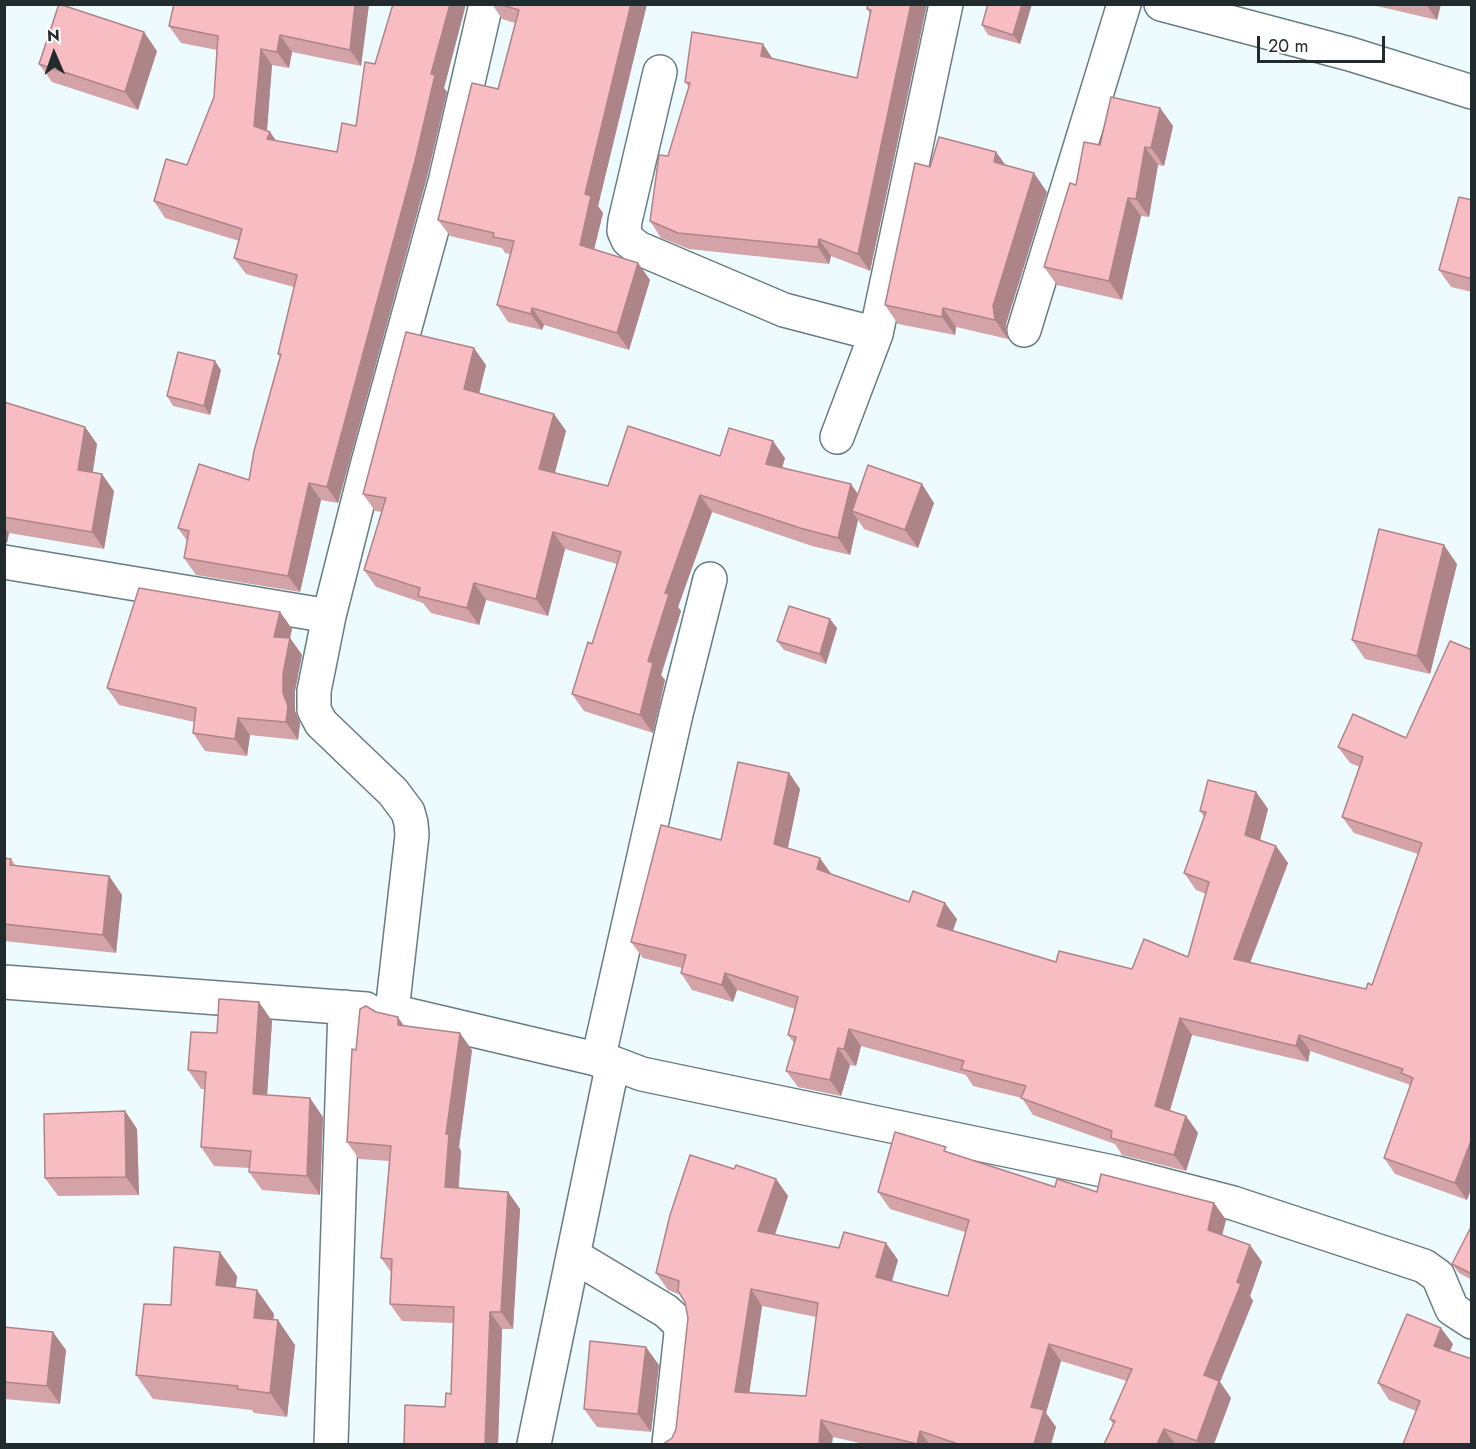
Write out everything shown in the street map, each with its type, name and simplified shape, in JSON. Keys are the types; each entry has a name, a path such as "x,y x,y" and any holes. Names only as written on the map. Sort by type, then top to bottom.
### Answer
{"street":[{"path":"392,1011 412,835 411,823 408,812 393,792 316,717 314,691 329,616 445,182 486,4"},
{"path":"837,437 876,334 946,4"},
{"path":"1024,330 1124,4"},
{"path":"1161,4 1350,54 1472,92"},
{"path":"660,72 625,221 624,231 628,240 638,249 763,302 876,334"},
{"path":"4,562 329,616"},
{"path":"534,1444 574,1256 605,1061 676,714 710,579"},
{"path":"4,982 392,1011 605,1061 642,1074 1117,1173 1233,1203 1424,1266 1438,1276 1452,1309 1472,1322"},
{"path":"331,1444 345,1007"},
{"path":"574,1256 666,1311 679,1323 681,1332 669,1444"}],"building":[{"path":"59,4 144,32 125,92 39,64"},
{"path":"174,4 355,4 350,50 280,35 277,52 261,49 254,126 270,132 267,139 337,152 342,123 356,126 365,62 375,64 393,4 450,4 431,74 435,75 415,161 327,487 309,483 288,576 184,558 189,531 178,528 199,464 249,480 254,451 281,354 278,354 297,275 234,258 242,229 154,201 166,159 187,165 214,97 218,36 169,26"},
{"path":"498,4 631,4 585,194 591,196 580,245 638,263 617,333 532,308 531,314 497,305 514,241 493,237 494,233 438,220 472,83 498,89 519,10"},
{"path":"868,4 911,4 858,254 819,239 818,247 678,233 650,221 659,155 668,156 690,83 685,82 692,32 763,44 761,56 857,78 871,10 867,9"},
{"path":"988,4 1022,4 1013,35 982,25"},
{"path":"1111,97 1160,108 1151,148 1145,147 1136,199 1128,198 1109,281 1044,267 1070,183 1076,185 1084,142 1100,145"},
{"path":"939,137 996,152 994,162 1034,173 993,306 995,320 943,308 942,317 885,305 915,163 930,167"},
{"path":"1459,197 1472,200 1472,279 1439,270"},
{"path":"406,332 474,348 464,389 554,414 539,469 608,486 628,426 720,456 729,428 773,441 766,464 851,484 838,538 700,495 665,593 669,594 648,661 653,663 640,715 572,694 588,642 592,644 621,552 553,532 536,599 474,583 467,608 418,596 420,588 364,570 386,498 363,494"},
{"path":"178,352 215,361 204,406 167,396"},
{"path":"4,402 85,427 78,470 102,474 92,532 4,517"},
{"path":"868,465 922,484 905,530 852,511"},
{"path":"1379,529 1444,545 1417,656 1352,640"},
{"path":"139,588 280,612 274,637 290,638 283,674 283,693 288,706 286,722 238,718 235,739 193,733 196,708 107,688"},
{"path":"789,606 830,619 820,654 777,641"},
{"path":"1450,641 1472,650 1472,1138 1455,1183 1384,1158 1413,1078 1401,1073 1403,1069 1299,1035 1296,1046 1180,1018 1155,1106 1186,1116 1174,1155 1111,1138 1112,1131 1021,1098 1026,1086 961,1069 964,1061 849,1029 844,1049 838,1048 830,1080 786,1071 796,1037 788,1035 798,997 725,973 722,985 681,973 686,955 631,942 661,825 721,840 738,762 789,773 774,844 820,858 817,869 909,902 913,891 945,903 937,926 1056,962 1059,951 1132,969 1144,939 1188,957 1209,882 1184,873 1206,812 1200,811 1208,780 1256,792 1245,835 1276,846 1234,959 1366,989 1368,983 1372,985 1422,843 1342,817 1363,757 1338,747 1353,714 1406,738"},
{"path":"4,858 11,859 10,865 109,876 103,935 4,924"},
{"path":"219,999 259,1002 253,1094 310,1098 307,1176 249,1172 251,1151 201,1147 206,1072 188,1070 191,1032 217,1033"},
{"path":"366,1006 376,1012 398,1017 398,1025 460,1033 446,1134 449,1134 445,1187 508,1192 501,1312 490,1312 485,1444 404,1444 405,1405 445,1407 446,1393 451,1394 454,1307 390,1304 392,1259 381,1258 391,1146 347,1142 352,1049 356,1050 360,1009"},
{"path":"125,1111 126,1177 45,1178 44,1114"},
{"path":"895,1132 946,1147 944,1151 1055,1187 1057,1179 1097,1192 1101,1174 1214,1203 1208,1230 1250,1245 1237,1282 1241,1284 1204,1375 1219,1381 1197,1441 1164,1429 1157,1444 1104,1444 1115,1421 1110,1419 1132,1369 1049,1344 1031,1407 1044,1410 1034,1444 958,1444 920,1431 917,1444 821,1420 819,1444 663,1444 672,1438 676,1429 688,1318 685,1302 678,1291 679,1281 656,1273 670,1215 690,1155 734,1169 736,1165 776,1179 758,1231 839,1248 844,1232 886,1243 876,1277 948,1296 969,1220 878,1192","holes":["751,1289 818,1303 806,1396 735,1392"]},
{"path":"1472,1225 1472,1274 1452,1264"},
{"path":"174,1247 220,1252 216,1285 257,1290 254,1318 278,1320 270,1393 237,1389 238,1386 136,1375 144,1304 171,1305"},
{"path":"1407,1314 1441,1328 1434,1346 1472,1359 1472,1444 1403,1444 1420,1401 1378,1383"},
{"path":"4,1327 53,1332 47,1386 4,1382"},
{"path":"590,1341 646,1347 638,1414 584,1409"}]}
